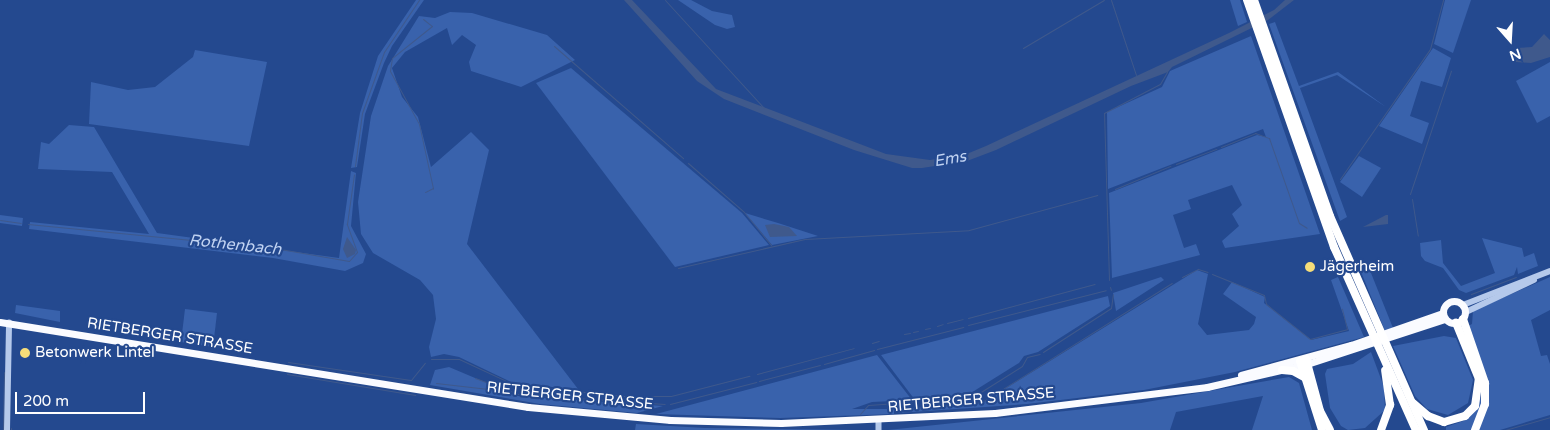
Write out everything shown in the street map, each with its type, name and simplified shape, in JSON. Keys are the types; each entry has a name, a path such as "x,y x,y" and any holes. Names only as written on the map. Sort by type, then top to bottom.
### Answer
{"highway":[{"path":"1251,3 1327,218 1416,430"},
{"path":"1408,398 1428,416 1444,422 1465,416 1474,406 1479,379 1462,315"},
{"path":"1462,315 1486,383 1485,404 1476,430"},
{"path":"1383,354 1424,430"},
{"path":"1381,430 1390,405 1383,354"},
{"path":"1304,362 1304,377 1322,430"},
{"path":"1304,362 1320,411 1330,430"},
{"path":"1282,370 1293,371 1304,377"}],"main road":[{"name":"RIETBERGER STRASSE","path":"0,322 483,400 612,416 755,423 879,421 1028,410 1216,385 1282,370 1444,316 1451,301 1462,315"},
{"path":"1444,316 1462,315"},
{"name":"RIETBERGER STRASSE","path":"1141,395 1304,362"}],"street":[{"path":"1462,315 1550,271"},
{"path":"7,430 9,323"},
{"path":"879,421 879,430"}],"shaded area":[{"path":"416,0 424,0 392,46 384,63 365,114 357,167 351,168 360,113 378,56"},
{"path":"678,0 691,0 712,11 732,15 735,27 727,29 715,25"},
{"path":"1230,0 1240,0 1247,22 1238,26"},
{"path":"1445,0 1471,0 1453,53 1434,44"},
{"path":"450,12 472,13 547,35 575,60 521,87 471,71 469,62 476,45 462,35 452,45 447,28 405,52 392,68 402,97 418,117 431,167 471,132 489,150 467,244 578,389 515,384 459,357 444,354 431,357 429,347 436,319 433,295 420,280 373,253 361,234 358,202 371,116 388,66 419,16 435,18"},
{"path":"1275,22 1299,86 1338,72 1386,107 1337,75 1300,88 1347,217 1340,221 1269,24"},
{"path":"1251,36 1320,234 1225,248 1222,241 1239,226 1232,214 1242,205 1232,185 1188,200 1191,209 1173,215 1184,248 1196,244 1200,255 1112,278 1109,193 1257,135 1266,137 1263,129 1108,189 1107,112 1162,87 1170,71"},
{"path":"1433,48 1451,58 1442,87 1421,81 1410,116 1429,123 1422,144 1379,126"},
{"path":"195,50 267,62 249,146 89,124 91,82 128,90 155,87 193,57"},
{"path":"1550,62 1550,116 1537,123 1516,81"},
{"path":"571,68 742,213 769,245 675,267 536,83"},
{"path":"69,125 94,127 157,233 339,258 351,171 356,173 351,226 366,254 363,263 345,271 273,258 29,229 30,222 149,234 112,172 38,169 41,142 49,144"},
{"path":"1359,156 1381,168 1362,197 1340,182"},
{"path":"745,213 778,223 818,236 772,245"},
{"path":"0,215 23,218 22,226 0,223"},
{"path":"1482,238 1522,248 1524,257 1534,253 1538,266 1518,274 1517,267 1514,275 1466,293 1459,290 1443,268 1425,261 1421,256 1420,243 1441,240 1443,263 1461,286 1495,273"},
{"path":"1357,262 1367,263 1393,328 1385,331"},
{"path":"1197,270 1208,274 1198,324 1207,335 1249,330 1254,324 1256,317 1223,294 1232,282 1265,297 1264,303 1311,340 1349,331 1331,280 1338,277 1364,337 1235,372 1144,390 1027,404 898,413 898,409 982,403"},
{"path":"1161,277 1164,280 1116,311 1113,293"},
{"path":"1550,277 1550,310 1531,320 1541,356 1547,355 1550,364 1550,415 1500,430 1478,430 1488,382 1468,326 1472,324 1473,311"},
{"path":"1108,296 1110,306 1038,352 1024,356 1019,363 966,396 915,400 881,355"},
{"path":"16,305 60,311 60,322 15,313"},
{"path":"185,309 217,313 213,347 181,342"},
{"path":"1444,336 1456,338 1473,380 1468,403 1448,415 1427,409 1415,396 1393,346"},
{"path":"1371,352 1384,387 1385,410 1365,428 1348,430 1341,426 1330,408 1325,374 1327,369 1353,364"},
{"path":"877,355 912,400 872,402 852,409 894,409 894,414 780,418 656,414"},
{"path":"449,367 518,396 663,406 637,413 540,404 430,385 435,370"},
{"path":"1289,377 1299,383 1312,430 1252,430 1263,396 1176,412 1170,430 888,430 1141,403"},
{"path":"1482,395 1484,395 1473,430 1446,430 1446,427 1466,420 1474,411"},
{"path":"636,424 705,428 857,430 635,430"}],"water":[{"name":"Ems","path":"624,0 632,0 716,89 886,154 930,160 969,153 986,146 1229,33 1274,10 1285,0 1294,0 1268,20 1172,67 1168,72 1131,86 996,150 967,161 912,168 854,150 724,99 697,81"},
{"path":"1544,34 1550,40 1550,57 1531,63 1516,62 1512,55 1516,48 1532,47"},
{"path":"1386,215 1388,215 1388,224 1363,227"},
{"path":"774,224 789,227 797,236 770,237 765,225"},
{"path":"347,237 356,250 355,254 347,258 343,249"}],"waterway":[{"name":"Rothenbach","path":"355,166 362,113 384,52 419,0"},
{"path":"665,0 764,108"},
{"path":"1023,48 1104,0"},
{"path":"1111,0 1136,75"},
{"path":"1340,179 1430,49 1443,0"},
{"path":"423,19 432,26 392,58 390,71 419,124 433,188 425,192"},
{"path":"554,46 683,158"},
{"path":"1410,194 1451,71"},
{"path":"1109,280 1104,113 1160,84 1167,72"},
{"path":"1221,147 1255,133 1269,138 1299,223 1307,228"},
{"path":"1176,164 1216,149"},
{"path":"688,163 744,212 771,245"},
{"path":"1115,189 1170,166"},
{"name":"Rothenbach","path":"28,224 274,248 349,261 357,252 347,224 354,174"},
{"path":"678,268 805,239 969,230 1097,195"},
{"path":"1412,199 1418,236"},
{"name":"Rothenbach","path":"0,220 21,223"},
{"path":"1182,277 1198,269 1208,272"},
{"path":"1212,274 1264,295 1266,304 1310,339 1347,329 1342,309"},
{"path":"1471,294 1516,277"},
{"path":"903,410 982,402 1172,283"},
{"path":"968,318 1095,284"},
{"path":"968,325 1106,290"},
{"path":"1043,352 1111,308 1113,294"},
{"path":"947,323 963,319"},
{"path":"937,326 943,324"},
{"path":"877,349 963,327"},
{"path":"925,329 930,328"},
{"path":"913,332 918,331"},
{"path":"904,334 910,333"},
{"path":"872,343 879,341"},
{"path":"757,374 854,348"},
{"path":"824,364 874,350"},
{"path":"926,400 976,395 1022,366 1027,357 1040,354"},
{"path":"431,359 459,359 515,385 624,396 671,396 749,376"},
{"path":"288,362 411,380 425,363"},
{"path":"759,381 820,365"},
{"path":"3,430 4,372"},
{"path":"287,374 415,395"},
{"path":"475,378 518,394 665,404"},
{"path":"670,404 756,382"},
{"path":"436,383 506,391"},
{"path":"860,414 868,405 912,402"},
{"path":"1505,430 1550,417"}],"place":[{"name":"Jägerheim","path":"1310,267"},
{"name":"Betonwerk Lintel","path":"25,353"}]}
